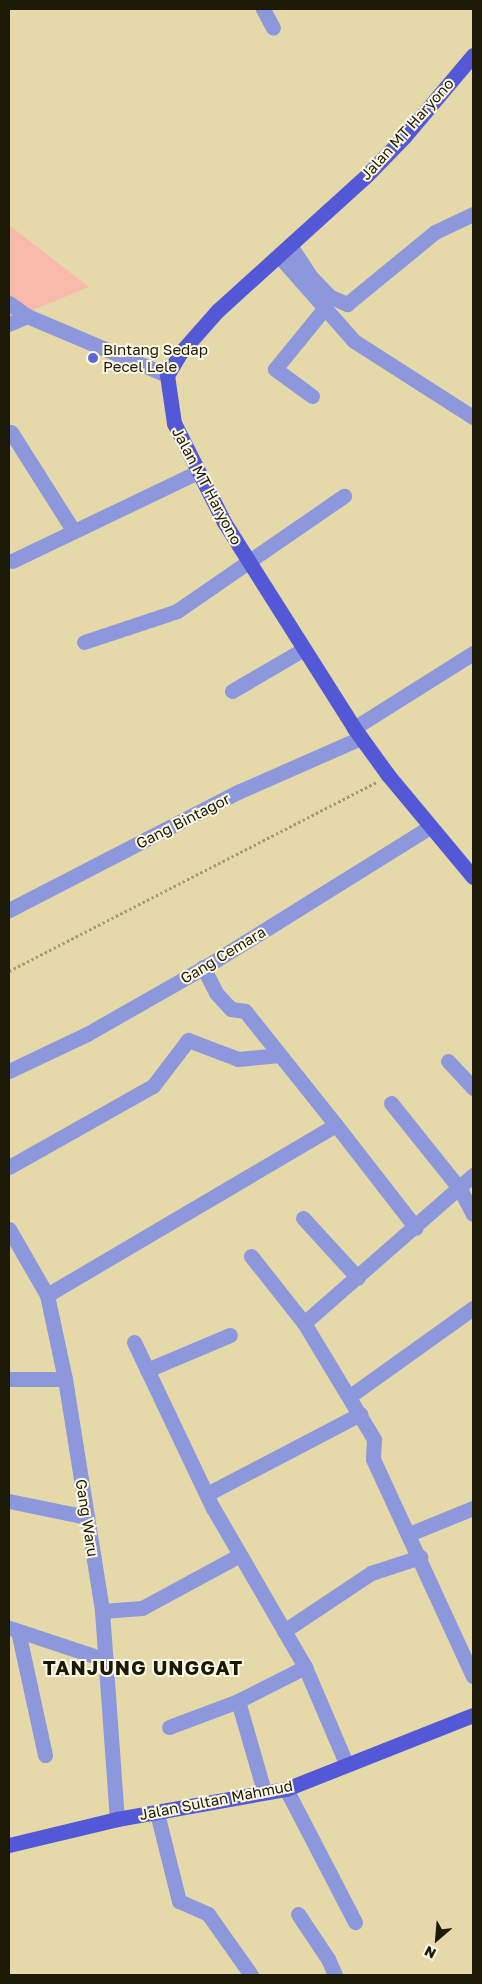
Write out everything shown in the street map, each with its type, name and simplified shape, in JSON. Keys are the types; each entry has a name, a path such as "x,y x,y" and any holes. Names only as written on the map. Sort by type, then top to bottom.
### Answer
{"main road":[{"name":"Jalan MT Haryono","path":"473,56 404,137 284,251 218,310 181,352 167,375 174,423 198,472 249,563 358,733 388,776 473,877"},
{"name":"Jalan Sultan Mahmud","path":"9,1845 117,1819 286,1789 346,1763 473,1715"}],"street":[{"path":"263,9 273,28"},
{"path":"284,251 329,296 347,304 435,232 473,214"},
{"path":"284,251 324,309 354,340 473,417"},
{"path":"9,303 27,316 167,375"},
{"path":"312,396 275,369 324,309"},
{"path":"9,324 27,316"},
{"path":"11,432 73,530"},
{"path":"12,561 73,530 198,472"},
{"path":"84,642 177,611 344,496"},
{"path":"232,691 304,649"},
{"name":"Gang Bintagor","path":"9,910 358,733 473,653"},
{"name":"Gang Cemara","path":"9,1070 87,1034 203,967 430,827"},
{"path":"203,967 216,993 231,1009 245,1011 416,1228"},
{"path":"9,1167 153,1086 188,1040 238,1058 280,1055"},
{"path":"448,1061 473,1088"},
{"path":"391,1104 460,1189 473,1214"},
{"path":"47,1295 336,1126"},
{"path":"304,1323 416,1228 473,1176"},
{"path":"303,1218 358,1278"},
{"name":"Gang Waru","path":"9,1230 47,1295 65,1380 102,1611 117,1819"},
{"path":"251,1256 304,1323 350,1396 376,1443 373,1458 473,1676"},
{"path":"350,1396 473,1308"},
{"path":"147,1370 230,1335"},
{"path":"134,1342 207,1494 305,1667 346,1763"},
{"path":"9,1379 65,1380"},
{"path":"207,1494 360,1414"},
{"path":"9,1501 87,1518"},
{"path":"409,1534 473,1508"},
{"path":"102,1611 142,1608 240,1555"},
{"path":"284,1631 371,1573 420,1557"},
{"path":"13,1629 106,1660"},
{"path":"13,1629 45,1754"},
{"path":"168,1727 238,1700 305,1667"},
{"path":"238,1700 264,1792"},
{"path":"286,1789 355,1922"},
{"path":"157,1813 179,1901 208,1914 250,1975"},
{"path":"298,1914 328,1959 335,1975"}],"path":[{"path":"9,971 388,776"}],"shaded area":[{"path":"9,225 89,287 9,320"}],"place":[{"name":"Bintang Sedap Pecel Lele","path":"93,358"}],"district":[{"name":"TANJUNG UNGGAT","path":"143,1667"}]}
